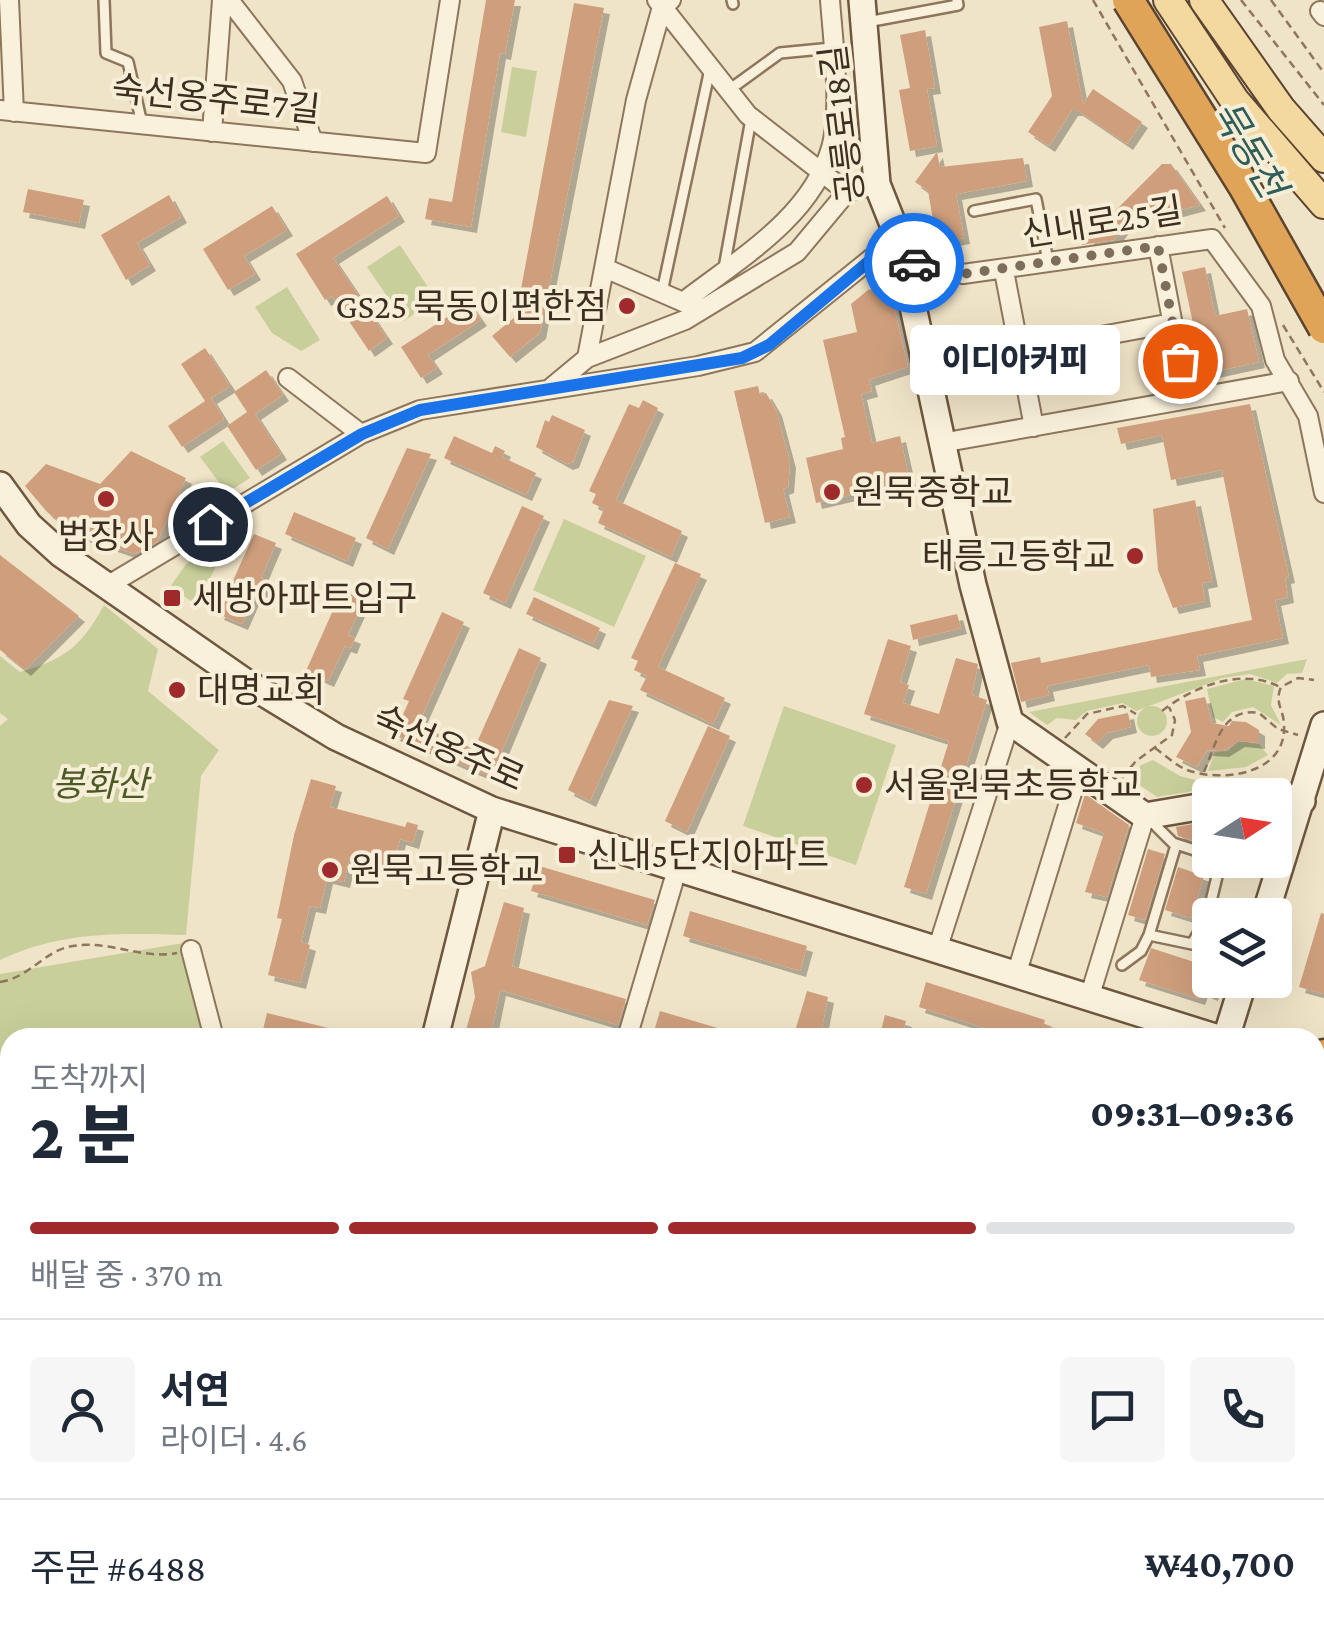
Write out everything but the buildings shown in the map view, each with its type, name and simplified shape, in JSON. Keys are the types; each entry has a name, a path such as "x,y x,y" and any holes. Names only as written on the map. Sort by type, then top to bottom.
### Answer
{"highway":[{"path":"1128,0 1254,202 1324,328"},
{"path":"1148,0 1324,283"}],"main road":[{"path":"1168,0 1236,101 1324,204"},
{"path":"1204,0 1250,67 1324,158"}],"street":[{"path":"7,111 9,0"},
{"path":"212,132 226,0"},
{"path":"226,0 292,81 313,142"},
{"name":"숙선옹주로7길","path":"7,111 426,153 450,0"},
{"path":"606,268 682,302 793,216 822,174 832,145 830,0"},
{"path":"663,2 751,116 847,192"},
{"path":"587,358 636,100 663,2"},
{"name":"공릉로18길","path":"864,11 877,184 900,249 941,444 1010,722"},
{"path":"552,387 587,358 685,320 797,252 847,192 877,184"},
{"name":"신내로25길","path":"900,249 963,274 1004,271 1207,238 1217,242 1260,306 1275,360 1308,416 1324,493"},
{"path":"1158,246 1187,399"},
{"path":"108,586 362,434 420,410 698,366 756,352 900,249"},
{"path":"1004,271 1034,426"},
{"path":"1019,351 1172,324"},
{"path":"288,378 362,434"},
{"path":"941,444 1289,381"},
{"name":"숙선옹주로","path":"0,485 29,526 244,681 336,737 492,810 1191,1028"},
{"path":"938,947 1010,722 1146,816 1192,807"},
{"path":"1271,898 1324,726"},
{"path":"1017,972 1079,770"},
{"path":"1292,799 1302,802"},
{"path":"438,1028 492,810"},
{"path":"1090,995 1146,816"},
{"path":"629,1028 678,866"},
{"path":"191,950 211,1028"},
{"path":"1226,1028 1237,998"}],"lane":[{"path":"104,0 106,54 128,62 142,124"},
{"path":"864,11 958,6 958,0"},
{"path":"729,90 780,52 832,48"},
{"path":"662,292 710,67"},
{"path":"724,268 751,116"},
{"path":"974,211 1036,199 1048,264"},
{"path":"1146,816 1176,845 1192,850"},
{"path":"1122,965 1142,951 1176,845"},
{"path":"1149,935 1192,944 1207,918 1217,878"}],"path":[{"path":"1093,0 1230,236"},
{"path":"1241,0 1324,105"},
{"path":"1271,0 1324,73"},
{"path":"1280,320 1323,392"},
{"path":"1162,711 1223,681 1248,677 1281,687"},
{"path":"1154,748 1184,768 1204,774 1232,774 1264,766 1275,755 1283,731 1277,699 1281,687 1298,678 1314,680"},
{"path":"1064,739 1090,713 1122,706 1136,714"},
{"path":"1121,779 1136,761 1175,730 1168,706"},
{"path":"1204,774 1225,723 1233,715 1259,713 1283,731 1299,736"},
{"path":"0,982 20,979 66,947 112,946 154,957 191,950"}],"green space":[{"path":"512,67 537,71 526,137 501,132"},
{"path":"400,245 436,299 404,321 367,267"},
{"path":"287,287 320,340 301,351 272,333 255,307"},
{"path":"223,441 250,478 227,493 200,457"},
{"path":"564,519 646,556 614,627 533,590"},
{"path":"203,552 221,556 197,605 170,587 186,564"},
{"name":"봉화산","path":"104,605 158,649 148,691 219,750 201,776 186,935 114,934 68,939 0,960 0,726 8,719 0,713 0,656 20,672 49,662 79,641"},
{"path":"1307,659 1302,673 1287,674 1277,683 1250,674 1223,678 1136,711 1123,703 1087,711 1076,720 1057,718 1047,725 1029,712"},
{"path":"1246,679 1274,686 1271,705 1281,725 1253,707 1232,712 1223,722 1213,717 1207,689"},
{"path":"784,706 896,745 856,865 743,826"},
{"path":"1152,706 1163,710 1167,721 1163,732 1152,736 1141,732 1137,721 1141,710"},
{"path":"1238,741 1259,744 1268,755 1246,767 1208,771 1215,752 1228,751"},
{"path":"1153,760 1192,779 1192,791 1157,797 1132,780 1141,765"},
{"path":"189,942 211,1028 0,1028 0,974"}],"way so far":[{"path":"914,263 963,274 1158,246 1180,361"}],"place":[{"name":"GS25 묵동이편한점","path":"627,306"},
{"name":"이디아커피","path":"1180,361"},
{"name":"원묵중학교","path":"832,492"},
{"name":"법장사","path":"106,499"},
{"name":"태릉고등학교","path":"1135,556"},
{"name":"세방아파트입구","path":"172,598"},
{"name":"대명교회","path":"177,690"},
{"name":"서울원묵초등학교","path":"864,785"},
{"name":"신내5단지아파트","path":"567,855"},
{"name":"원묵고등학교","path":"330,870"}],"route":[{"path":"210,524 362,434 420,410 742,358 769,345 898,237 902,260 914,263"}],"water label":[{"name":"묵동천","path":"1249,149"}]}
